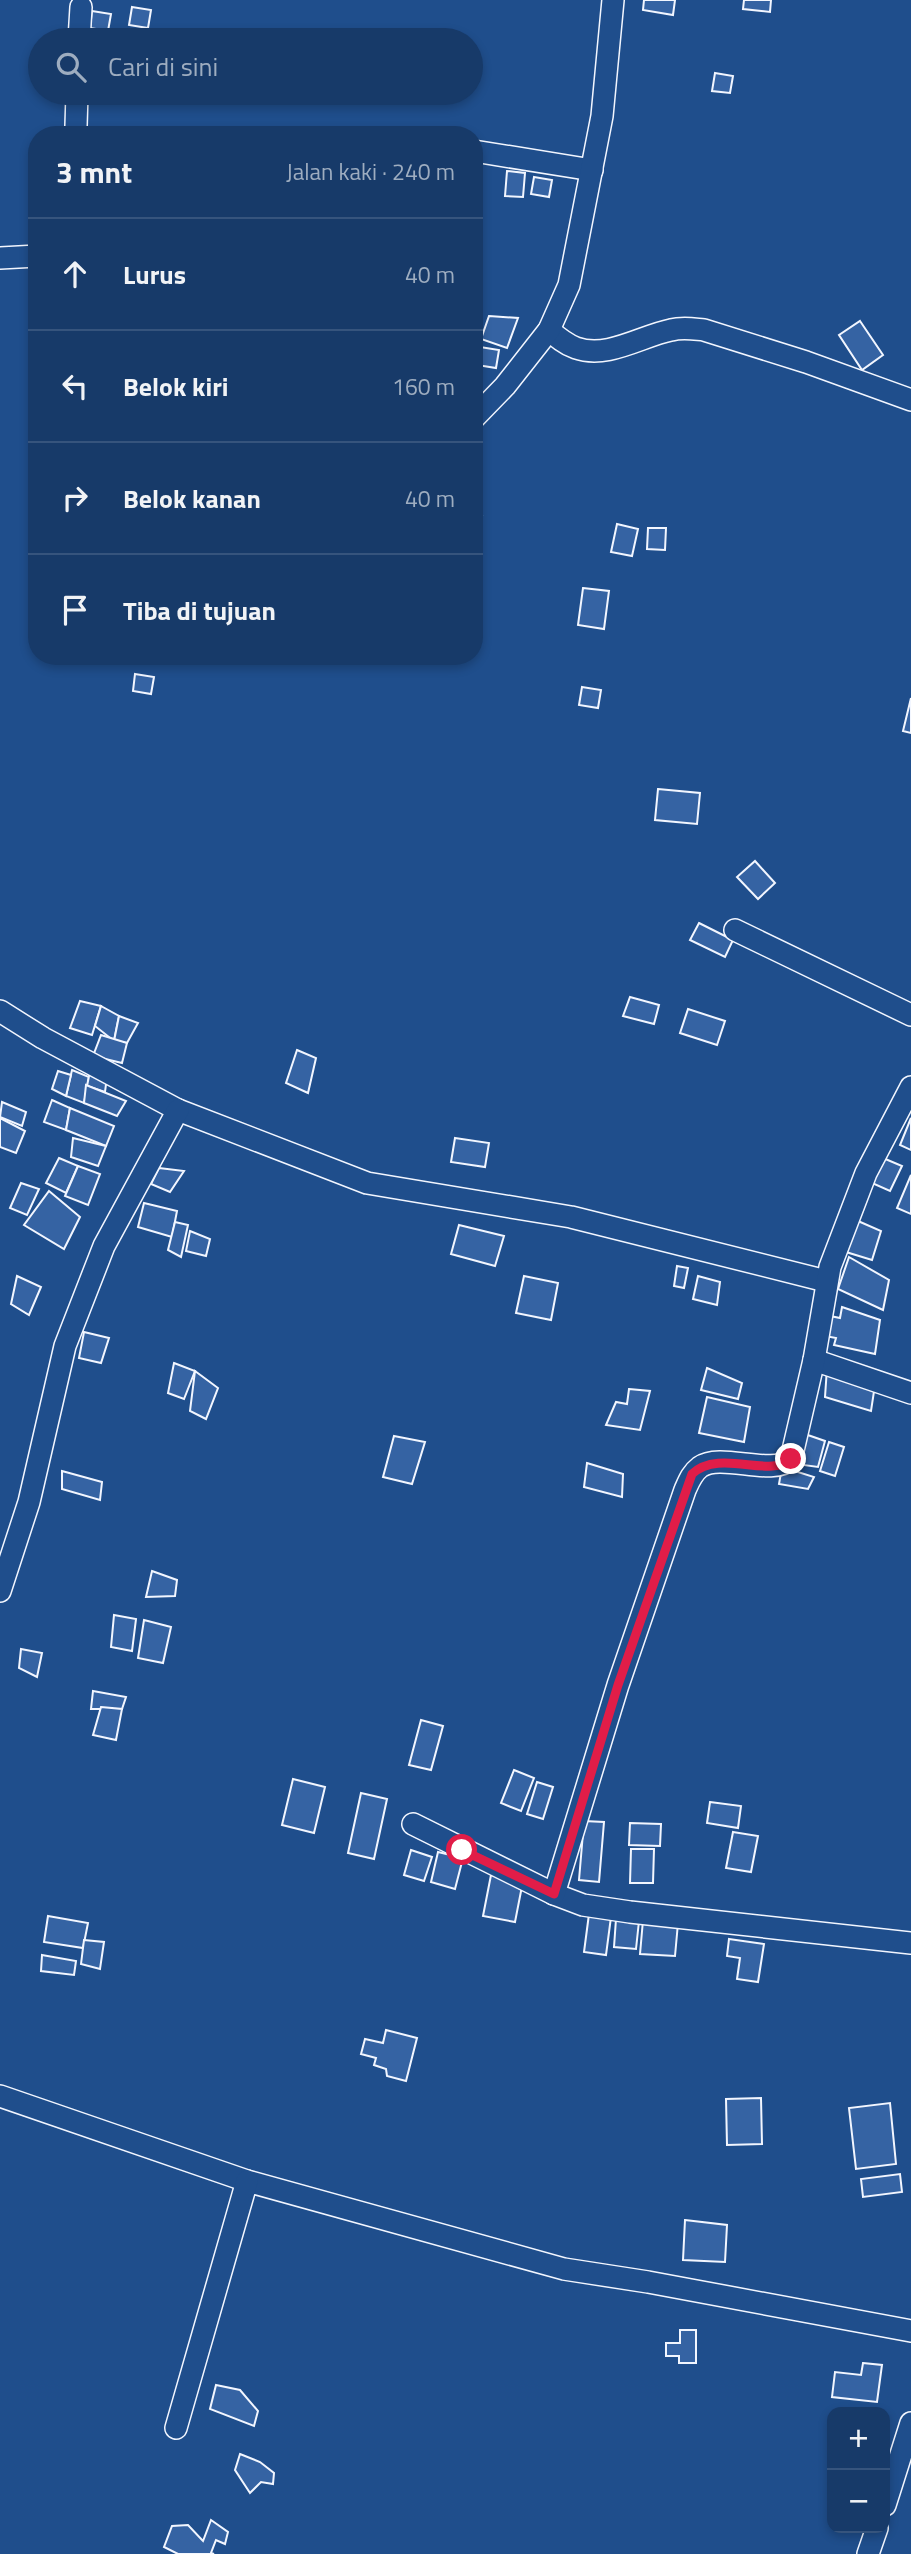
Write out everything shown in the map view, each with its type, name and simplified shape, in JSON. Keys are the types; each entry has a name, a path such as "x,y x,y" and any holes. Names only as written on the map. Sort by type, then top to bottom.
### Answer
{"street":[{"path":"483,409 505,386 549,330 565,295 602,116 613,0"},
{"path":"80,28 81,7"},
{"path":"76,126 77,105"},
{"path":"483,152 592,170"},
{"path":"0,258 28,256"},
{"path":"549,330 564,343 592,352 612,349 673,329 704,330 806,362 911,400"},
{"path":"736,930 911,1015"},
{"path":"0,1011 43,1038 178,1110 367,1183 571,1217 826,1281"},
{"path":"554,1894 618,1685 692,1474 705,1464 779,1466 791,1459 814,1360 826,1281 866,1173 911,1087"},
{"path":"0,1591 29,1502 65,1346 104,1246 178,1110"},
{"path":"814,1360 911,1393"},
{"path":"413,1824 554,1894 583,1905 911,1943"},
{"path":"0,2096 247,2181 564,2269 911,2331"},
{"path":"176,2428 247,2181"},
{"path":"890,2489 911,2423"},
{"path":"868,2554 875,2533"}],"building":[{"path":"644,0 675,0 673,15 643,10"},
{"path":"744,0 771,0 770,12 743,9"},
{"path":"132,7 151,10 148,28 129,25"},
{"path":"92,11 111,14 109,28 90,28"},
{"path":"715,73 733,76 730,93 712,91"},
{"path":"507,171 525,173 523,197 505,196"},
{"path":"534,177 552,180 549,197 531,194"},
{"path":"489,316 518,318 507,348 483,340"},
{"path":"860,321 883,355 862,370 839,335"},
{"path":"483,347 499,350 496,368 483,366"},
{"path":"617,524 638,529 632,556 611,552"},
{"path":"648,528 666,528 665,550 647,549"},
{"path":"583,588 609,591 604,629 578,625"},
{"path":"135,674 154,677 151,694 133,691"},
{"path":"582,687 601,690 598,708 579,705"},
{"path":"911,698 911,733 903,731"},
{"path":"658,789 700,793 697,824 655,820"},
{"path":"755,861 775,883 758,899 737,877"},
{"path":"699,923 733,940 725,957 690,940"},
{"path":"630,997 659,1005 654,1024 623,1016"},
{"path":"80,1001 101,1006 92,1035 70,1028"},
{"path":"101,1006 119,1016 114,1041 95,1026"},
{"path":"688,1009 725,1021 717,1045 680,1033"},
{"path":"119,1016 138,1023 127,1043 114,1041"},
{"path":"101,1035 127,1043 122,1063 93,1056"},
{"path":"297,1050 316,1058 308,1093 286,1083"},
{"path":"72,1070 89,1077 84,1103 66,1096"},
{"path":"58,1071 71,1075 66,1096 52,1089"},
{"path":"90,1071 107,1077 105,1092 87,1086"},
{"path":"86,1085 126,1101 117,1116 84,1103"},
{"path":"52,1100 70,1108 66,1130 44,1122"},
{"path":"2,1102 26,1112 22,1126 0,1117"},
{"path":"70,1108 114,1126 106,1146 66,1130"},
{"path":"0,1118 25,1131 16,1153 0,1147"},
{"path":"911,1118 911,1150 900,1145"},
{"path":"73,1138 106,1146 98,1166 71,1157"},
{"path":"455,1138 489,1143 485,1167 451,1162"},
{"path":"59,1158 78,1166 66,1193 46,1183"},
{"path":"883,1158 902,1166 890,1191 872,1183"},
{"path":"78,1166 100,1174 88,1205 65,1196"},
{"path":"159,1168 184,1171 170,1192 151,1184"},
{"path":"911,1175 911,1214 897,1208"},
{"path":"21,1183 39,1189 27,1215 10,1208"},
{"path":"49,1191 80,1217 64,1249 24,1225"},
{"path":"144,1203 177,1211 172,1237 138,1227"},
{"path":"858,1221 881,1231 872,1260 846,1252"},
{"path":"175,1222 188,1225 181,1257 168,1250"},
{"path":"459,1225 504,1236 495,1266 451,1254"},
{"path":"190,1231 210,1239 206,1256 186,1251"},
{"path":"849,1257 889,1280 883,1310 838,1289"},
{"path":"677,1266 688,1268 684,1288 674,1286"},
{"path":"17,1276 41,1287 29,1315 11,1304"},
{"path":"524,1276 558,1283 551,1320 516,1313"},
{"path":"698,1276 720,1282 717,1305 693,1299"},
{"path":"842,1307 880,1320 875,1354 834,1345 836,1338 825,1336 830,1316 840,1318"},
{"path":"84,1332 109,1338 101,1363 79,1358"},
{"path":"174,1363 195,1371 184,1399 168,1393"},
{"path":"707,1368 742,1383 738,1399 701,1390"},
{"path":"827,1368 875,1385 871,1411 825,1397"},
{"path":"195,1371 218,1388 206,1419 190,1411"},
{"path":"629,1389 650,1391 640,1430 606,1425 616,1402 627,1404"},
{"path":"707,1397 750,1407 744,1442 699,1433"},
{"path":"802,1433 825,1441 818,1467 796,1464"},
{"path":"394,1436 425,1442 412,1484 383,1477"},
{"path":"829,1442 844,1447 835,1476 820,1471"},
{"path":"587,1463 623,1474 622,1497 584,1487"},
{"path":"782,1467 814,1477 808,1489 779,1484"},
{"path":"62,1471 102,1482 100,1500 62,1489"},
{"path":"152,1571 177,1580 175,1596 146,1597"},
{"path":"114,1615 136,1619 132,1651 111,1647"},
{"path":"144,1620 171,1627 163,1663 138,1658"},
{"path":"21,1649 42,1653 37,1677 19,1668"},
{"path":"93,1691 126,1697 122,1709 91,1709"},
{"path":"101,1707 122,1709 116,1740 93,1735"},
{"path":"421,1720 443,1726 431,1770 409,1765"},
{"path":"514,1770 534,1778 521,1811 501,1803"},
{"path":"293,1779 325,1787 314,1833 282,1825"},
{"path":"537,1782 553,1787 543,1819 527,1814"},
{"path":"361,1793 387,1799 374,1859 348,1853"},
{"path":"710,1802 741,1806 738,1828 707,1823"},
{"path":"584,1821 604,1822 599,1882 579,1880"},
{"path":"630,1823 661,1824 660,1846 629,1845"},
{"path":"733,1832 758,1836 751,1872 726,1868"},
{"path":"631,1849 654,1849 653,1883 630,1883"},
{"path":"411,1850 432,1857 424,1881 404,1875"},
{"path":"438,1852 463,1858 455,1889 431,1882"},
{"path":"491,1875 523,1881 515,1922 483,1916"},
{"path":"589,1914 611,1917 606,1955 584,1952"},
{"path":"48,1916 88,1923 83,1948 44,1942"},
{"path":"616,1919 639,1921 636,1949 614,1947"},
{"path":"643,1920 678,1923 675,1956 640,1954"},
{"path":"729,1939 764,1944 758,1982 737,1979 740,1958 727,1956"},
{"path":"84,1940 104,1942 100,1969 81,1964"},
{"path":"42,1955 76,1961 74,1975 41,1971"},
{"path":"386,2030 417,2038 406,2081 387,2076 386,2069 374,2065 376,2058 361,2054 365,2039 383,2043"},
{"path":"761,2098 762,2144 727,2145 726,2099"},
{"path":"890,2103 896,2164 856,2169 849,2108"},
{"path":"900,2174 902,2192 863,2197 861,2179"},
{"path":"685,2220 727,2225 725,2262 683,2260"},
{"path":"680,2330 696,2330 696,2363 679,2363 679,2356 666,2356 666,2343 680,2343"},
{"path":"863,2363 882,2365 877,2402 832,2397 835,2372 861,2375"},
{"path":"216,2385 240,2390 258,2411 254,2426 210,2409"},
{"path":"240,2454 260,2462 274,2473 273,2484 261,2482 250,2493 235,2470"},
{"path":"211,2520 228,2532 225,2544 216,2540 211,2553 214,2554 178,2554 164,2547 172,2526 188,2525 203,2541"}],"route":[{"path":"462,1850 554,1894 618,1685 692,1474 705,1464 779,1466 791,1459"}]}
